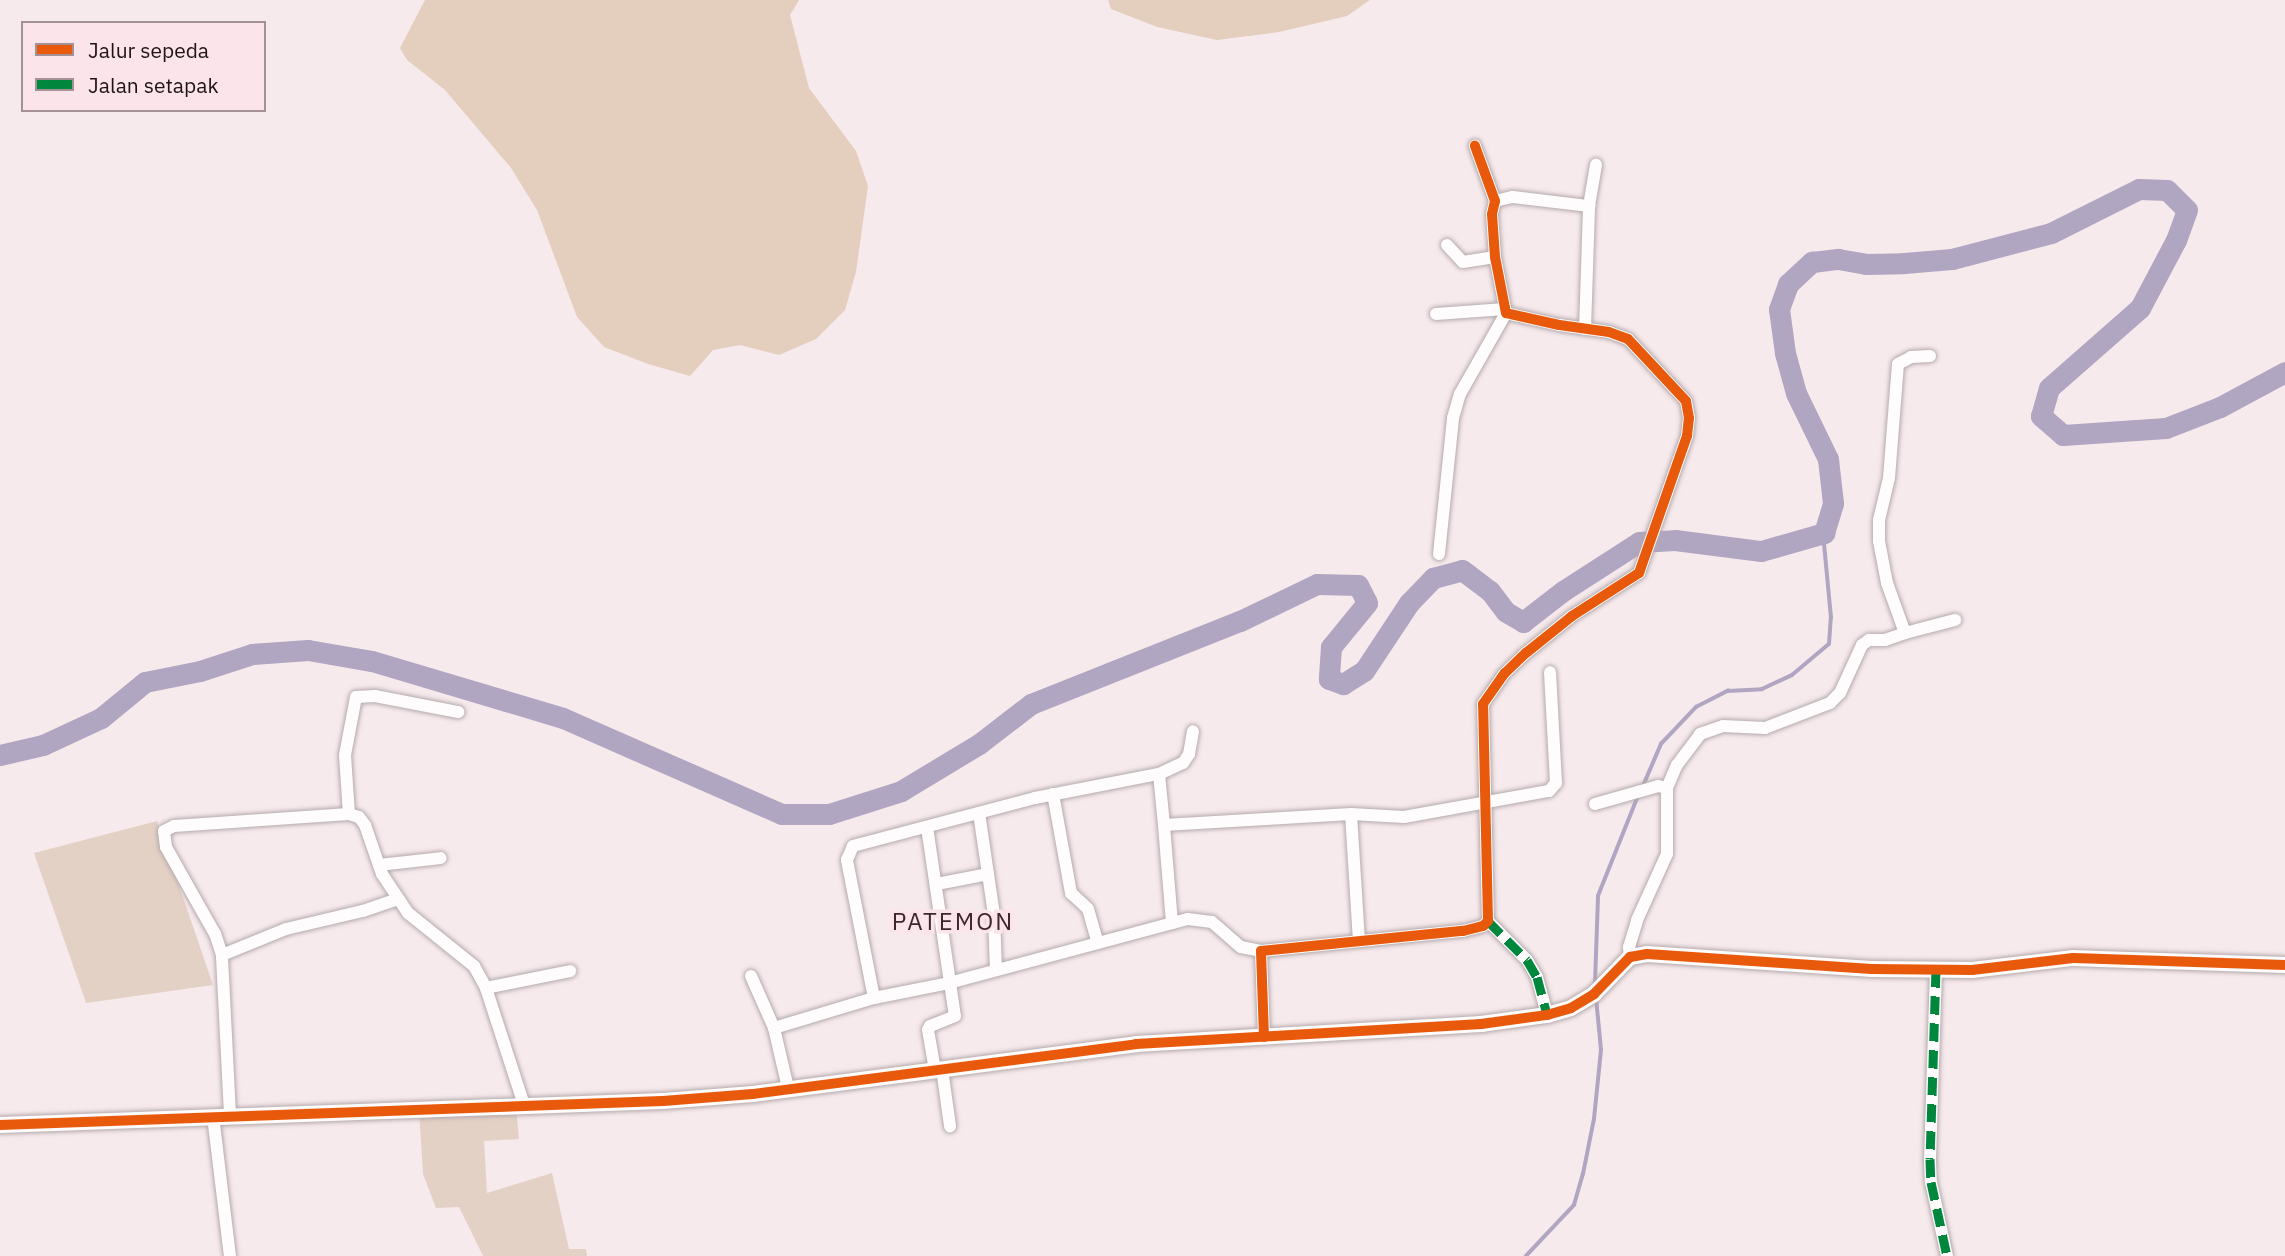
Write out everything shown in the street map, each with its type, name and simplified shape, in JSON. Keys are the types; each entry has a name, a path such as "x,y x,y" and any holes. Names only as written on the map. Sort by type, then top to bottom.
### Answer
{"street":[{"path":"1439,554 1453,418 1460,394 1505,311 1495,257 1492,214 1495,201 1475,146"},
{"path":"1585,329 1589,206 1596,165"},
{"path":"1495,201 1506,197 1589,206"},
{"path":"1447,245 1463,262 1495,257"},
{"path":"774,1028 874,998 949,982 1188,919 1212,922 1241,947 1261,951 1463,931 1483,926 1488,920 1483,704 1486,697 1526,653 1572,616 1639,573 1657,528 1687,436 1689,418 1686,401 1628,339 1609,332 1505,311 1436,314"},
{"path":"1905,633 1886,583 1879,541 1879,520 1889,478 1898,364 1911,357 1930,356"},
{"path":"1630,957 1637,920 1667,853 1667,788 1677,765 1700,734 1723,726 1765,728 1830,703 1840,693 1863,645 1869,640 1885,640 1955,620"},
{"path":"1164,825 1351,814 1404,817 1544,793 1554,787 1550,673"},
{"path":"349,814 345,755 356,697 376,696 458,712"},
{"path":"874,998 849,869 849,851 853,846 1053,794 1159,774 1183,763 1189,754 1193,732"},
{"path":"1159,774 1172,923"},
{"path":"1595,804 1658,786 1667,788"},
{"path":"1053,794 1071,893 1088,909 1098,943"},
{"path":"979,813 988,874 996,970"},
{"path":"230,1256 221,1115 222,955 212,927 166,847 164,831 174,826 349,814 359,817 365,825 379,865 408,913 474,966 486,988 524,1105"},
{"path":"1351,814 1359,940"},
{"path":"927,827 955,1016 930,1026 928,1030 950,1126"},
{"path":"379,865 441,858"},
{"path":"937,884 988,874"},
{"path":"222,955 272,933 398,899"},
{"path":"1488,920 1527,960 1537,976 1546,1015"},
{"path":"1261,951 1264,1037"},
{"path":"0,1125 663,1101 1136,1044 1481,1024 1546,1015 1584,1002 1630,957 1647,954 1872,969 2002,968 2073,958 2229,961 2285,965"},
{"path":"1936,970 1930,1159 1931,1182 1947,1256"},
{"path":"486,988 570,971"},
{"path":"751,976 774,1028 788,1088"}],"shaded area":[{"path":"425,0 799,0 790,15 809,88 856,151 868,186 856,272 845,310 816,339 779,355 740,345 713,350 690,376 604,347 577,317 537,210 511,168 445,90 407,60 400,48"},
{"path":"1108,0 1370,0 1347,16 1279,32 1217,40 1157,27 1111,9"},
{"path":"157,821 213,985 86,1003 34,853"},
{"path":"516,1106 519,1139 484,1141 487,1193 552,1173 569,1249 586,1249 587,1256 483,1256 459,1207 436,1208 423,1174 419,1111"}],"waterway":[{"path":"0,755 43,745 101,718 145,682 200,671 252,654 308,650 372,661 563,718 782,814 829,814 901,791 979,744 1031,704 1240,621 1317,584 1358,585 1367,603 1331,647 1329,679 1343,684 1364,671 1409,603 1433,578 1462,570 1490,591 1506,612 1523,622 1563,591 1639,542 1675,540 1761,551 1824,533 1833,503 1828,459 1796,393 1785,353 1779,309 1788,284 1812,262 1838,259 1865,264 1952,259 2051,233 2139,189 2167,190 2187,210 2176,240 2140,308 2049,388 2041,416 2063,435 2166,428 2220,407 2285,372"},
{"path":"1643,786 1661,744 1696,707 1728,691 1762,689 1792,675 1829,644 1831,618 1823,533"},
{"path":"1595,983 1598,896 1638,796"},
{"path":"1526,1256 1574,1205 1583,1174 1594,1119 1601,1050 1596,998"}],"marked path":[{"path":"1488,921 1527,960 1537,977 1547,1015"},
{"path":"1936,969 1930,1159 1931,1182 1947,1256"}],"cycle path":[{"path":"1264,1037 1261,951 1463,931 1483,926 1488,921 1483,704 1505,673 1526,653 1572,616 1639,573 1687,436 1689,418 1686,401 1628,339 1609,332 1559,325 1506,313 1495,257 1492,214 1495,201 1475,146"},
{"path":"0,1125 663,1101 753,1094 1136,1044 1481,1024 1547,1015 1571,1008 1594,994 1630,957 1647,954 1872,969 1972,970 2073,958 2285,965"}],"district":[{"name":"PATEMON","path":"953,922"}]}
